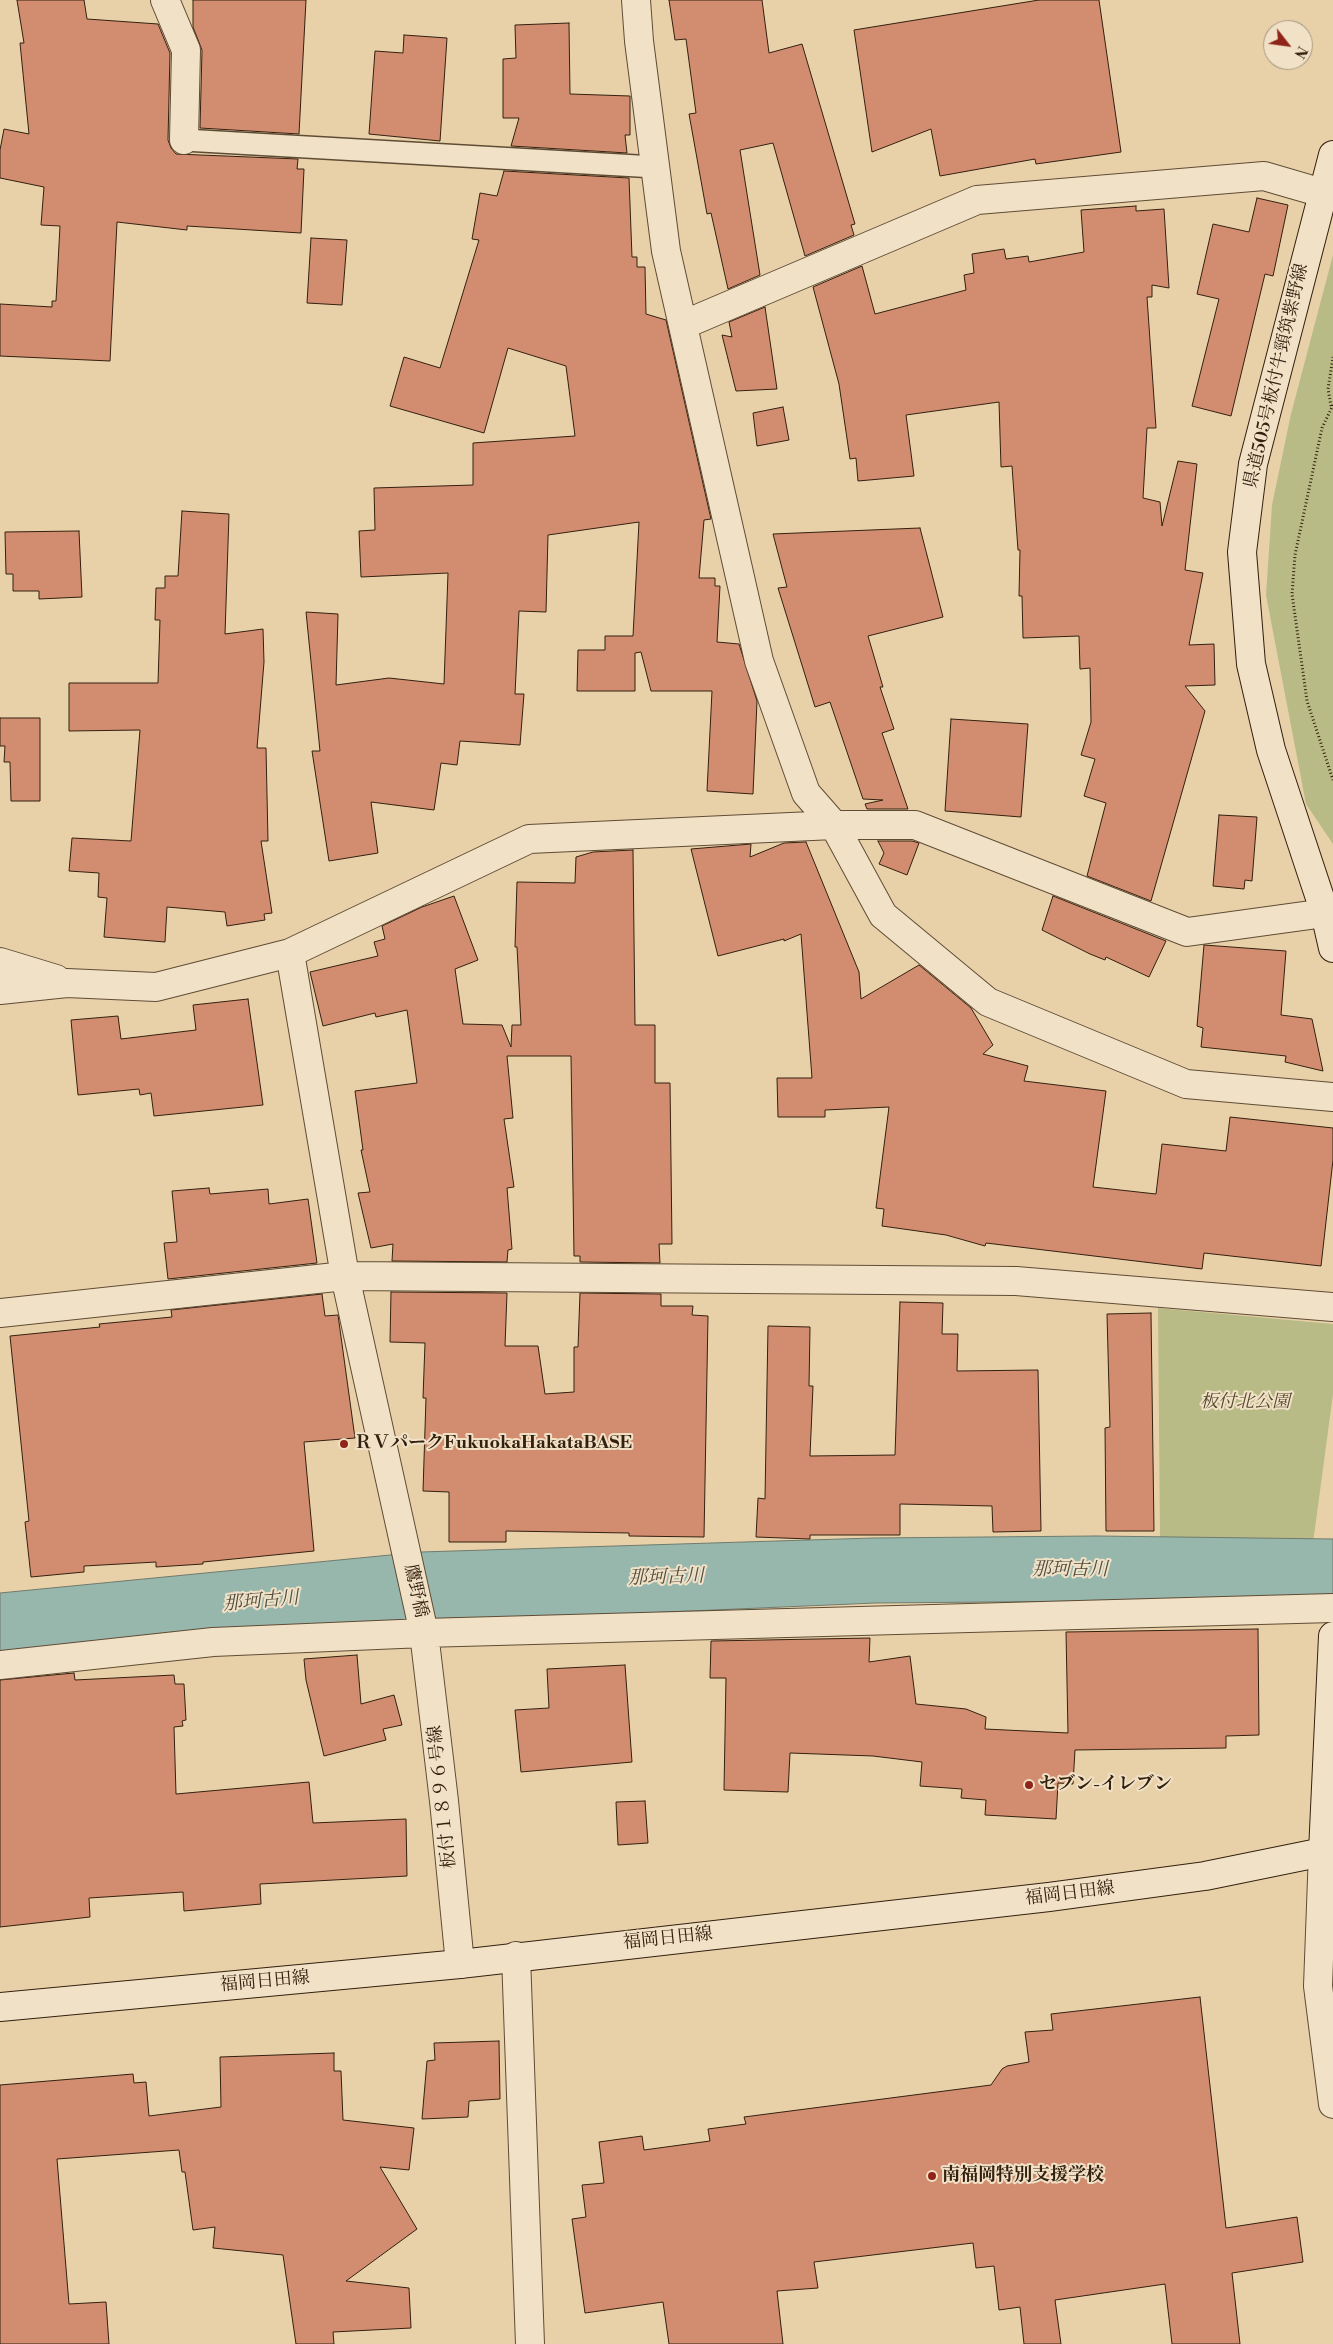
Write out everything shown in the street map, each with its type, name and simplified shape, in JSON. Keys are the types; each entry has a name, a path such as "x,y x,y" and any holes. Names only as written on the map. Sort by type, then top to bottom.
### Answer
{"street":[{"path":"165,0 186,50 184,140"},
{"path":"636,0 639,41 666,251 758,662 806,793 834,825 883,915 988,1002 1186,1084 1333,1097"},
{"name":"県道505号板付牛頸筑紫野線","path":"1333,155 1328,195 1253,464 1242,552 1251,664 1271,750 1325,913 1333,948"},
{"path":"683,325 977,200 1264,176 1328,195"},
{"path":"0,990 67,983 156,987 290,953 529,839 834,825 914,825 1187,932 1325,913"},
{"path":"290,953 346,1276"},
{"path":"0,962 67,983"},
{"path":"0,1313 346,1276 1016,1281 1333,1307"},
{"name":"鷹野橋","path":"346,1276 424,1632"},
{"path":"0,1665 213,1642 424,1632 1333,1608"},
{"name":"板付１８９６号線","path":"424,1632 460,1964"},
{"path":"1333,1636 1328,1851 1318,1986 1333,2104"},
{"name":"福岡日田線","path":"0,2008 460,1964 516,1956 1059,1896 1205,1876 1328,1851"},
{"path":"516,1956 530,2344"}],"lane":[{"path":"184,140 655,167"}],"path":[{"path":"1333,357 1328,389 1332,406 1322,428 1294,555 1292,594 1308,702 1333,780"}],"green space":[{"path":"1333,255 1333,844 1306,804 1266,595 1272,505 1291,414"},
{"name":"板付北公園","path":"1158,1308 1333,1324 1333,1394 1313,1543 1160,1539"}],"water":[{"name":"那珂古川","path":"1096,1536 1333,1539 1333,1599 875,1603 436,1622 0,1658 0,1593 421,1552 873,1538"}],"building":[{"path":"17,0 84,0 87,19 158,24 170,53 168,140 176,154 298,159 297,169 304,169 301,233 187,226 187,230 117,222 110,361 0,356 0,304 52,307 52,301 56,301 60,226 41,225 44,187 0,178 0,150 4,129 29,134 20,43 24,43"},
{"path":"193,0 306,0 299,134 200,128 202,50 193,27"},
{"path":"669,0 762,0 769,53 802,44 855,224 851,225 854,235 805,256 773,143 740,150 760,275 728,289 711,213 707,214 689,114 696,113 686,39 675,40"},
{"path":"1039,0 1099,0 1121,152 1036,164 1035,159 940,176 931,129 872,152 854,30"},
{"path":"569,23 570,94 630,96 630,135 625,135 627,153 511,146 519,118 503,118 503,59 516,58 515,25"},
{"path":"404,35 447,38 440,141 369,134 375,51 403,53"},
{"path":"504,171 629,178 632,257 637,257 637,267 645,267 646,314 666,320 711,519 704,520 699,578 715,578 715,586 720,586 717,642 739,644 757,701 753,794 707,791 712,691 651,691 641,652 635,653 635,691 577,691 578,650 605,650 605,636 633,636 639,522 548,535 546,612 519,611 515,694 524,694 520,745 460,741 457,765 441,763 434,810 371,802 378,853 329,861 312,751 320,751 306,612 338,614 336,685 389,678 444,684 448,573 361,577 359,531 375,530 374,488 473,485 473,443 575,436 566,366 508,348 484,433 390,406 404,357 440,368 479,240 472,239 480,193 497,196"},
{"path":"1257,198 1288,205 1273,276 1265,274 1231,416 1192,406 1219,299 1197,294 1213,224 1249,232"},
{"path":"1136,206 1136,211 1164,209 1169,288 1152,285 1152,297 1147,297 1156,428 1147,428 1143,498 1160,502 1162,526 1178,461 1197,464 1185,570 1203,573 1189,645 1214,644 1215,685 1185,686 1205,711 1151,901 1087,876 1106,803 1084,796 1095,759 1081,755 1091,722 1090,668 1080,669 1079,636 1023,638 1022,596 1019,596 1020,550 1018,550 1012,466 1001,467 999,402 906,415 914,476 858,481 856,458 850,459 839,384 813,287 862,266 875,314 966,290 964,275 974,273 972,254 1004,249 1006,259 1028,256 1029,262 1084,252 1081,210"},
{"path":"311,238 347,240 342,305 307,303"},
{"path":"765,307 777,389 736,391 722,335 732,337 729,322"},
{"path":"783,407 789,440 757,446 753,413"},
{"path":"182,511 229,514 225,634 263,629 264,662 257,748 266,748 268,841 261,841 272,913 264,914 265,920 227,926 225,912 167,907 165,942 104,937 107,898 98,897 99,873 69,871 72,838 131,841 140,730 69,731 69,683 158,683 160,620 155,620 156,588 165,588 165,576 178,576"},
{"path":"920,528 943,617 868,636 883,687 880,687 894,729 882,733 908,809 867,809 865,804 883,800 863,799 830,702 815,707 778,588 787,587 773,534"},
{"path":"79,531 82,597 39,599 39,591 13,591 13,574 6,574 5,532"},
{"path":"0,718 40,718 40,801 11,801 10,762 4,762 5,746 0,746"},
{"path":"951,719 1028,724 1021,817 945,811"},
{"path":"1219,815 1257,817 1252,881 1245,880 1244,889 1213,886"},
{"path":"878,841 912,841 919,843 907,875 879,864 884,853"},
{"path":"806,842 859,972 861,999 919,965 971,1008 993,1045 983,1054 1028,1066 1024,1081 1106,1091 1093,1187 1156,1194 1162,1144 1226,1151 1230,1117 1333,1128 1333,1160 1321,1266 1204,1253 1202,1269 986,1243 985,1246 946,1235 882,1226 884,1209 876,1208 889,1107 825,1110 825,1117 778,1117 777,1078 812,1078 801,934 784,941 784,939 718,956 691,849 751,844 750,857 784,843"},
{"path":"633,850 635,1025 655,1025 655,1083 670,1083 672,1244 659,1244 660,1263 580,1262 580,1256 574,1256 571,1056 507,1056 513,1118 504,1119 514,1187 507,1188 512,1249 508,1250 507,1262 392,1261 393,1244 371,1248 358,1193 370,1192 361,1150 363,1150 355,1091 417,1083 407,1010 376,1017 375,1013 323,1026 310,972 378,956 374,942 385,939 382,926 422,907 454,896 478,960 455,969 463,1024 502,1025 511,1047 512,1025 521,1025 517,947 515,947 517,882 575,883 576,857 593,852"},
{"path":"1053,896 1166,941 1149,977 1106,957 1105,960 1090,954 1042,930"},
{"path":"1204,945 1286,951 1281,1015 1312,1019 1323,1071 1285,1062 1286,1056 1201,1047 1203,1028 1197,1026"},
{"path":"248,999 263,1105 154,1116 151,1093 140,1095 139,1089 78,1095 71,1020 118,1016 121,1039 196,1030 193,1005"},
{"path":"209,1188 210,1194 268,1189 269,1204 308,1199 317,1263 168,1279 164,1243 177,1242 172,1191"},
{"path":"391,1292 507,1293 505,1346 538,1346 545,1394 574,1392 574,1347 578,1347 580,1293 661,1294 661,1306 693,1306 692,1315 708,1316 704,1537 629,1536 629,1533 506,1531 506,1542 449,1542 449,1492 423,1491 426,1398 423,1398 425,1343 390,1342"},
{"path":"322,1294 325,1316 338,1315 355,1438 304,1442 314,1551 203,1562 203,1564 156,1567 156,1562 84,1566 84,1572 31,1577 25,1522 29,1521 10,1336 100,1327 99,1324 172,1317 171,1310"},
{"path":"900,1302 943,1303 942,1334 958,1334 957,1371 1038,1370 1041,1531 993,1532 992,1506 900,1504 900,1535 810,1535 810,1539 756,1537 758,1498 765,1499 768,1326 810,1327 809,1386 813,1386 810,1456 895,1455"},
{"path":"1151,1313 1154,1531 1106,1531 1105,1428 1110,1427 1107,1314"},
{"path":"1258,1629 1259,1735 1226,1736 1226,1748 1075,1750 1073,1784 1058,1783 1056,1819 985,1815 986,1800 961,1798 962,1789 920,1786 922,1762 873,1756 790,1753 788,1792 724,1790 726,1678 710,1678 711,1641 870,1638 869,1662 910,1656 916,1704 966,1709 986,1717 985,1729 1068,1733 1066,1632"},
{"path":"357,1655 361,1704 394,1695 402,1725 383,1729 386,1740 324,1756 306,1680 304,1659"},
{"path":"625,1665 632,1762 521,1772 515,1710 549,1708 547,1669"},
{"path":"74,1673 75,1680 174,1675 175,1684 184,1684 186,1720 182,1721 183,1726 174,1727 176,1794 309,1782 313,1823 406,1819 407,1876 260,1884 261,1904 184,1911 183,1892 89,1898 90,1917 0,1927 0,1680"},
{"path":"645,1801 648,1843 618,1845 616,1802"},
{"path":"1200,1997 1226,2228 1297,2217 1303,2262 1232,2273 1240,2344 1172,2344 1165,2284 1055,2300 1061,2344 1024,2344 1020,2307 999,2310 994,2266 976,2268 973,2243 814,2262 818,2288 777,2291 783,2344 669,2344 663,2302 585,2313 572,2219 586,2217 582,2185 604,2183 599,2142 642,2136 644,2150 710,2141 708,2129 746,2124 744,2117 991,2085 1002,2069 1007,2066 1029,2062 1025,2032 1053,2030 1051,2014"},
{"path":"499,2041 500,2099 469,2101 468,2117 422,2119 427,2061 435,2060 434,2043"},
{"path":"334,2053 334,2071 341,2071 343,2120 414,2128 409,2170 380,2167 417,2229 346,2281 409,2288 411,2328 333,2332 334,2344 296,2344 283,2255 213,2248 215,2227 193,2230 185,2172 182,2172 179,2150 57,2159 69,2304 106,2302 109,2344 0,2344 0,2085 133,2074 134,2083 146,2082 149,2116 221,2107 220,2057"}],"place":[{"name":"ＲＶパークFukuokaHakataBASE","path":"344,1444"},
{"name":"セブン-イレブン","path":"1029,1785"},
{"name":"南福岡特別支援学校","path":"932,2176"}]}
